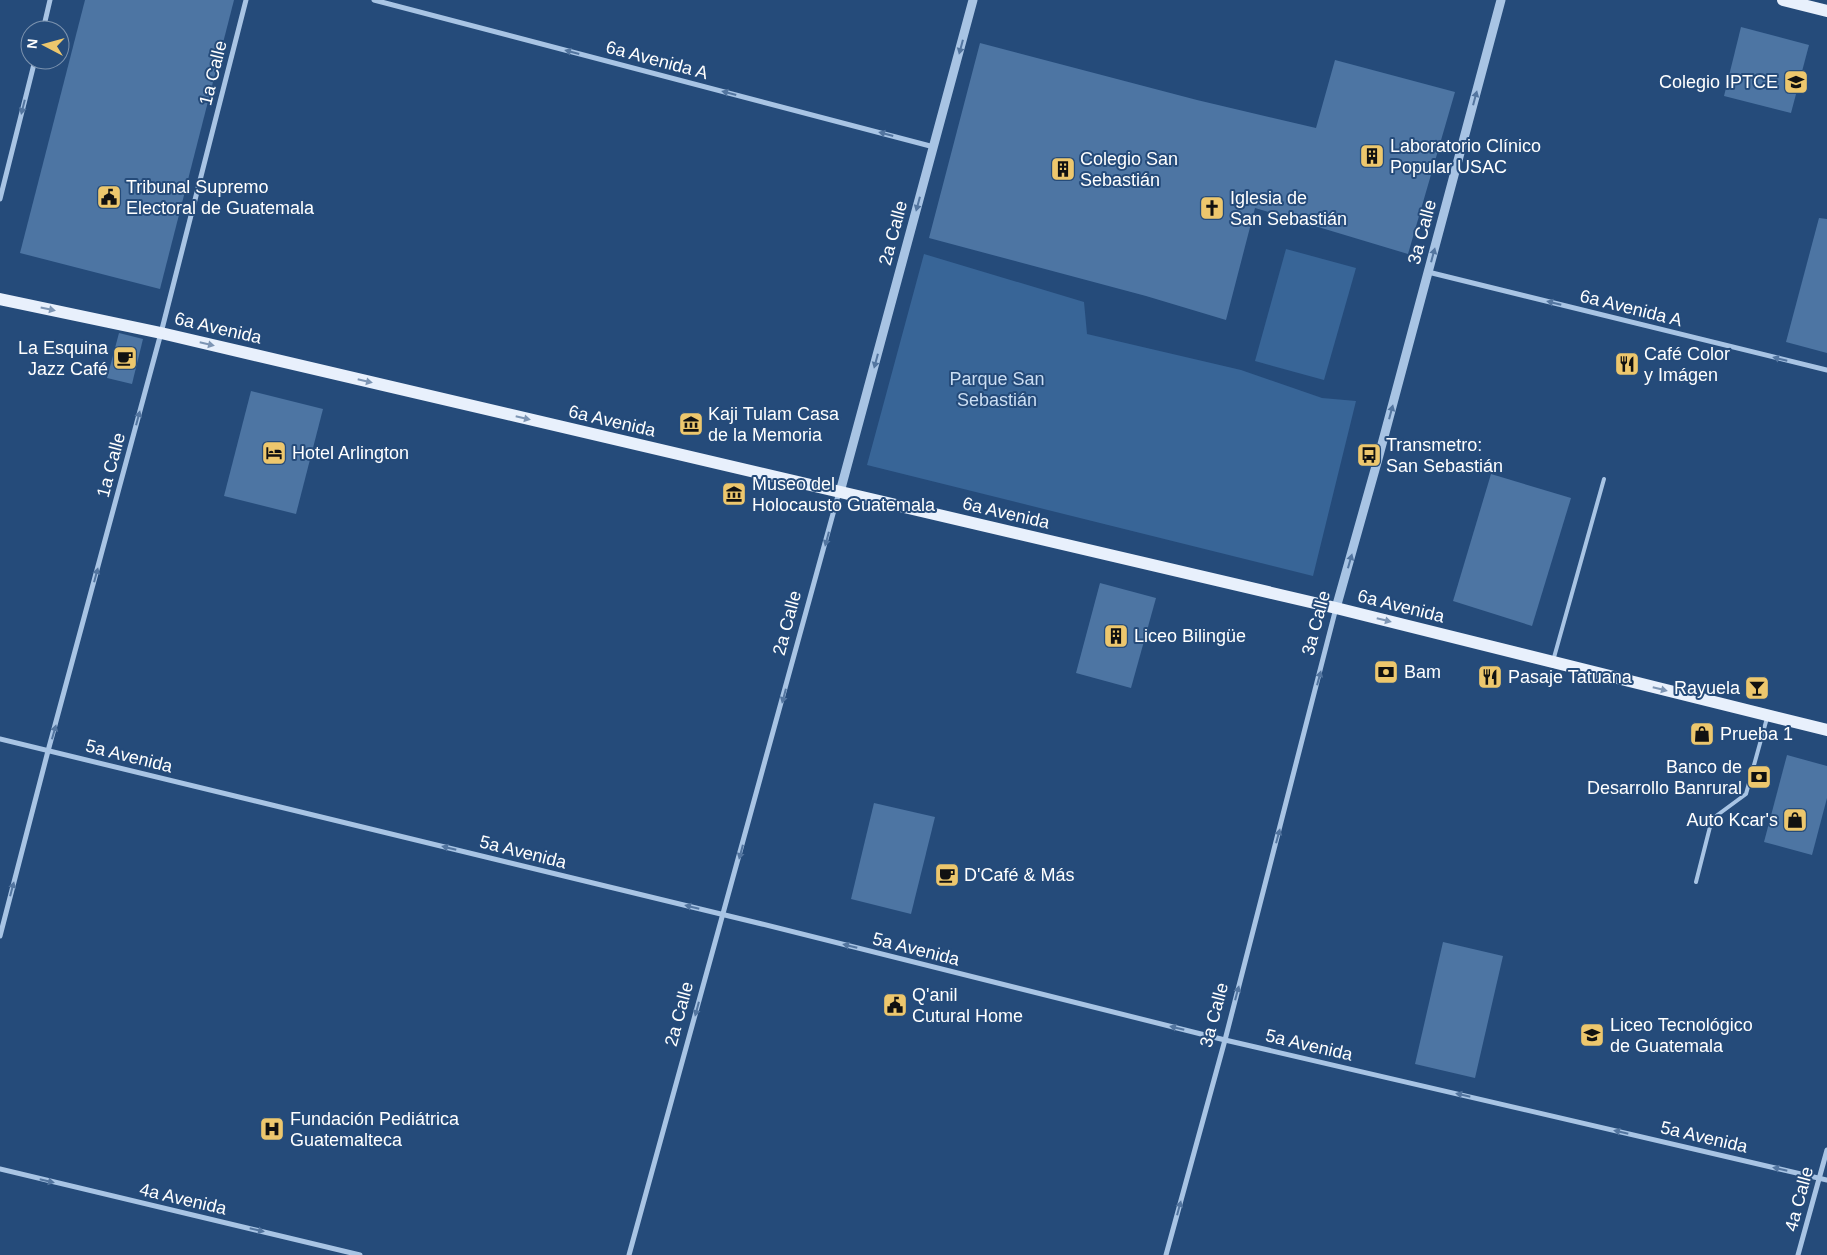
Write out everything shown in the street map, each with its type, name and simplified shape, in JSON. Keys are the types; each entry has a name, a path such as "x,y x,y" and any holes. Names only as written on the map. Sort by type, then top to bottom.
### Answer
{"main road":[{"path":"1783,0 1827,11"},
{"name":"6a Avenida","path":"0,299 161,333 1336,608 1827,730"}],"street":[{"path":"45,20 50,0"},
{"name":"1a Calle","path":"0,936 161,333 246,0"},
{"name":"6a Avenida A","path":"374,0 934,147"},
{"name":"2a Calle","path":"630,1255 973,0"},
{"name":"3a Calle","path":"1166,1255 1225,1040 1336,608 1378,459 1501,0"},
{"path":"0,199 32,70"},
{"name":"6a Avenida A","path":"1428,272 1827,370"},
{"name":"5a Avenida","path":"0,739 723,915 1225,1040 1827,1180"},
{"name":"4a Calle","path":"1798,1255 1827,1150"},
{"name":"4a Avenida","path":"0,1169 360,1255"}],"lane":[{"path":"1552,663 1604,479"},
{"path":"1696,882 1712,819 1746,794 1768,716"}],"green space":[{"path":"1286,249 1356,268 1324,380 1255,361"},
{"name":"Parque San Sebastián","path":"924,254 1084,302 1087,334 1241,370 1322,398 1356,401 1313,576 867,465"}],"building":[{"name":"Tribunal Supremo Electoral de Guatemala","path":"85,0 234,0 160,289 20,253 67,70 70,70 70,58"},
{"path":"1741,27 1809,45 1791,113 1724,96"},
{"path":"980,43 1197,100 1316,128 1335,60 1455,92 1408,254 1255,208 1226,320 1146,296 929,238"},
{"path":"1819,218 1827,219 1827,353 1786,342"},
{"name":"La Esquina Jazz Café","path":"119,333 143,339 132,384 107,378"},
{"name":"Hotel Arlington","path":"251,391 323,409 296,514 224,496"},
{"path":"1491,474 1571,498 1532,626 1453,601"},
{"name":"Liceo Bilingüe","path":"1100,583 1156,598 1131,688 1076,673"},
{"name":"Auto Kcar's","path":"1787,755 1827,766 1827,798 1812,855 1764,842"},
{"path":"874,803 935,817 911,914 851,899"},
{"path":"1443,942 1503,956 1475,1078 1415,1064"}],"place":[{"name":"Colegio IPTCE","path":"1796,82"},
{"name":"Laboratorio Clínico Popular USAC","path":"1372,156"},
{"name":"Colegio San Sebastián","path":"1063,169"},
{"name":"Tribunal Supremo Electoral de Guatemala","path":"109,197"},
{"name":"Iglesia de San Sebastián","path":"1212,208"},
{"name":"La Esquina Jazz Café","path":"125,358"},
{"name":"Café Color y Imágen","path":"1627,364"},
{"name":"Kaji Tulam Casa de la Memoria","path":"691,424"},
{"name":"Hotel Arlington","path":"274,453"},
{"name":"Transmetro: San Sebastián","path":"1369,455"},
{"name":"Museo del Holocausto Guatemala","path":"734,494"},
{"name":"Liceo Bilingüe","path":"1116,636"},
{"name":"Bam","path":"1386,672"},
{"name":"Pasaje Tatuana","path":"1490,677"},
{"name":"Rayuela","path":"1757,688"},
{"name":"Prueba 1","path":"1702,734"},
{"name":"Banco de Desarrollo Banrural","path":"1759,777"},
{"name":"Auto Kcar's","path":"1795,820"},
{"name":"D'Café & Más","path":"947,875"},
{"name":"Q'anil Cutural Home","path":"895,1005"},
{"name":"Liceo Tecnológico de Guatemala","path":"1592,1035"},
{"name":"Fundación Pediátrica Guatemalteca","path":"272,1129"}]}
